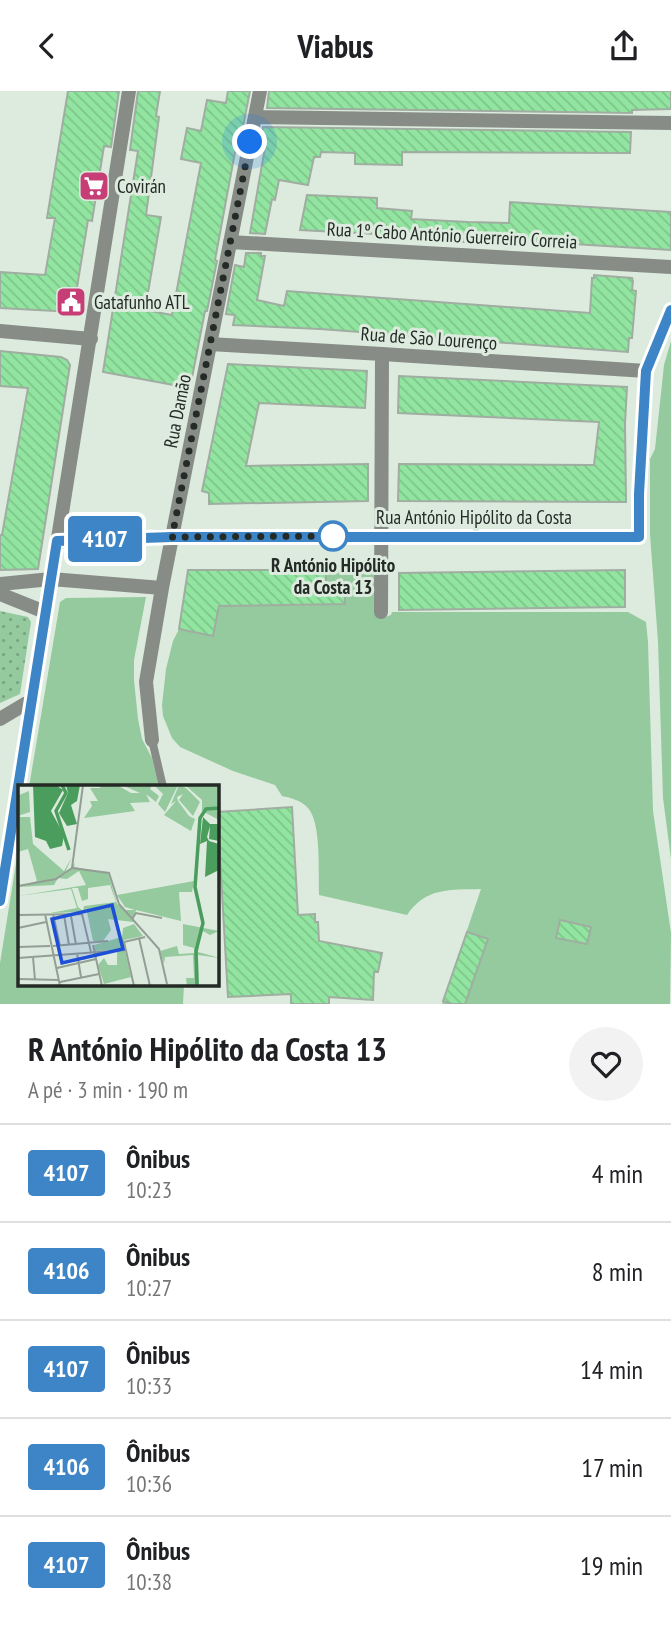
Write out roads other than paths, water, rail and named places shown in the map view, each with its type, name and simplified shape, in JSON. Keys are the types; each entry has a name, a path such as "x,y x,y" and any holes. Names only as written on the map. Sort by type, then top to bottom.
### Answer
{"street":[{"path":"0,901 2,871 91,339 129,91"},
{"name":"Rua Damão","path":"152,740 146,682 260,91"},
{"path":"255,117 671,123"},
{"name":"Rua 1º Cabo António Guerreiro Correia","path":"230,241 671,267"},
{"path":"646,371 671,310"},
{"path":"0,331 91,339"},
{"name":"Rua de São Lourenço","path":"210,344 646,371"},
{"path":"381,612 382,354"},
{"name":"Rua António Hipólito da Costa","path":"57,541 172,537 639,537 646,371"},
{"path":"0,583 51,579 162,588"},
{"path":"0,594 46,612"},
{"path":"0,719 31,703"}],"lane":[{"path":"152,740 163,785"}],"place":[{"name":"Covirán","path":"94,186"},
{"name":"Gatafunho ATL","path":"71,302"},
{"name":"R António Hipólito da Costa 13","path":"333,536"}]}
